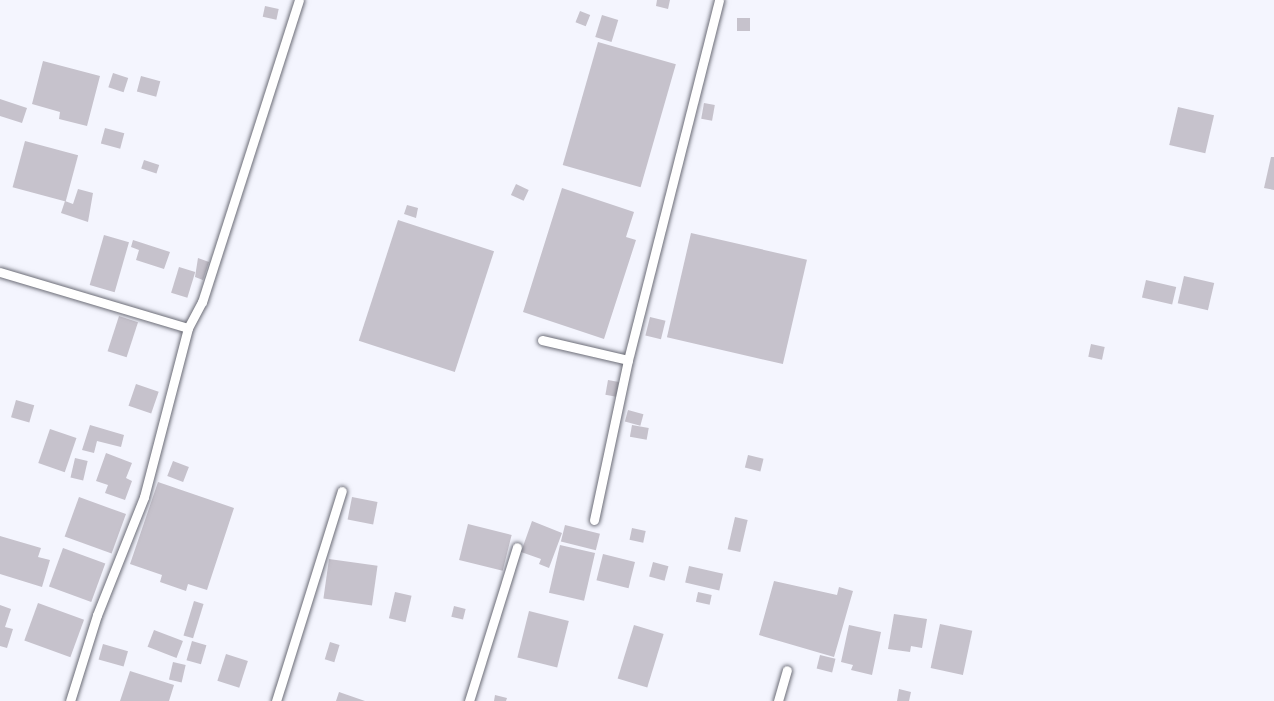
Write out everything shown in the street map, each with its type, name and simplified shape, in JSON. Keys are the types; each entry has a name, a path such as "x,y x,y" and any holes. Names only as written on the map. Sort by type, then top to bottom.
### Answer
{"lane":[{"path":"70,701 97,615 144,497 188,328 202,302 299,0"},
{"path":"594,520 628,360 719,0"},
{"path":"0,272 188,328"},
{"path":"542,340 628,360"},
{"path":"276,701 342,491"},
{"path":"469,701 517,547"},
{"path":"778,701 787,670"}],"building":[{"path":"657,0 670,0 668,9 656,6"},
{"path":"265,6 279,9 276,20 263,17"},
{"path":"580,11 590,15 586,26 576,22"},
{"path":"602,15 618,20 612,42 595,37"},
{"path":"737,18 750,18 750,31 737,31"},
{"path":"598,42 676,64 641,187 563,165"},
{"path":"43,61 100,76 87,126 59,119 60,112 32,104"},
{"path":"113,73 128,78 124,92 108,87"},
{"path":"141,76 160,81 156,97 137,91"},
{"path":"0,99 27,108 22,123 0,116"},
{"path":"704,103 715,105 712,121 701,119"},
{"path":"1178,107 1214,115 1205,153 1169,145"},
{"path":"105,128 124,133 120,149 101,143"},
{"path":"25,141 78,155 66,202 13,187"},
{"path":"1271,157 1274,157 1274,190 1264,188"},
{"path":"144,160 159,165 156,174 141,169"},
{"path":"516,184 529,190 524,201 511,195"},
{"path":"562,188 634,212 626,237 636,240 604,339 523,312"},
{"path":"78,189 93,193 88,222 61,213 65,201 73,204"},
{"path":"407,205 418,208 416,218 404,214"},
{"path":"398,220 494,251 455,372 359,341"},
{"path":"691,233 807,260 783,364 667,337"},
{"path":"104,235 129,242 115,292 90,285"},
{"path":"133,240 170,252 164,269 136,260 139,250 131,247"},
{"path":"198,258 209,262 203,280 195,277"},
{"path":"179,267 195,272 187,298 171,293"},
{"path":"1184,276 1214,283 1208,310 1178,303"},
{"path":"1146,280 1176,287 1172,305 1142,298"},
{"path":"119,316 138,322 127,357 108,351"},
{"path":"650,317 666,321 661,339 645,335"},
{"path":"1091,344 1105,347 1102,360 1088,357"},
{"path":"608,380 619,382 616,397 605,395"},
{"path":"136,384 159,392 151,414 129,406"},
{"path":"16,400 34,405 29,423 11,417"},
{"path":"628,410 643,414 640,426 625,422"},
{"path":"90,425 124,435 121,447 97,441 94,453 82,450"},
{"path":"632,425 649,428 647,440 630,437"},
{"path":"50,429 76,438 65,472 38,463"},
{"path":"106,453 132,463 126,478 132,481 125,500 105,493 108,485 96,481"},
{"path":"748,455 764,459 760,471 745,468"},
{"path":"75,458 88,461 83,480 71,477"},
{"path":"173,461 189,467 183,482 167,476"},
{"path":"158,482 234,508 207,590 188,584 186,591 160,582 162,575 130,564"},
{"path":"79,497 126,514 112,554 65,536"},
{"path":"352,497 378,502 373,525 348,520"},
{"path":"735,517 748,520 740,552 728,549"},
{"path":"532,521 562,533 549,568 539,564 541,559 521,552"},
{"path":"468,524 512,535 503,571 459,560"},
{"path":"565,525 600,534 596,550 561,541"},
{"path":"632,528 646,531 643,543 630,540"},
{"path":"0,536 41,548 38,557 50,560 42,587 0,574"},
{"path":"560,545 595,553 584,601 549,593"},
{"path":"63,548 105,563 91,602 49,587"},
{"path":"603,554 635,562 628,588 596,580"},
{"path":"329,559 378,566 372,605 323,599"},
{"path":"653,562 668,566 665,581 649,576"},
{"path":"689,566 723,574 719,590 685,583"},
{"path":"774,581 837,595 839,587 853,591 834,657 759,635"},
{"path":"395,592 412,596 405,622 389,618"},
{"path":"698,592 712,595 710,605 696,602"},
{"path":"194,601 204,604 193,638 183,635"},
{"path":"38,603 84,620 70,657 24,641"},
{"path":"0,605 11,609 5,627 13,629 7,648 0,646"},
{"path":"454,606 466,609 463,620 451,617"},
{"path":"529,611 569,621 557,667 517,658"},
{"path":"894,614 927,619 922,648 911,646 910,652 888,649"},
{"path":"940,624 972,631 963,675 931,668"},
{"path":"634,625 664,634 647,688 618,679"},
{"path":"849,625 881,632 872,675 851,670 853,665 841,662"},
{"path":"154,630 183,641 176,658 148,647"},
{"path":"192,641 206,645 201,664 186,660"},
{"path":"330,642 340,645 334,662 325,659"},
{"path":"103,644 128,651 124,667 99,659"},
{"path":"226,654 248,661 239,688 217,681"},
{"path":"820,655 836,659 832,672 817,669"},
{"path":"173,662 186,665 182,682 169,680"},
{"path":"130,671 174,685 169,701 120,701"},
{"path":"899,689 911,692 909,701 897,701"},
{"path":"339,692 365,701 336,701"},
{"path":"495,695 507,698 506,701 494,701"}]}
